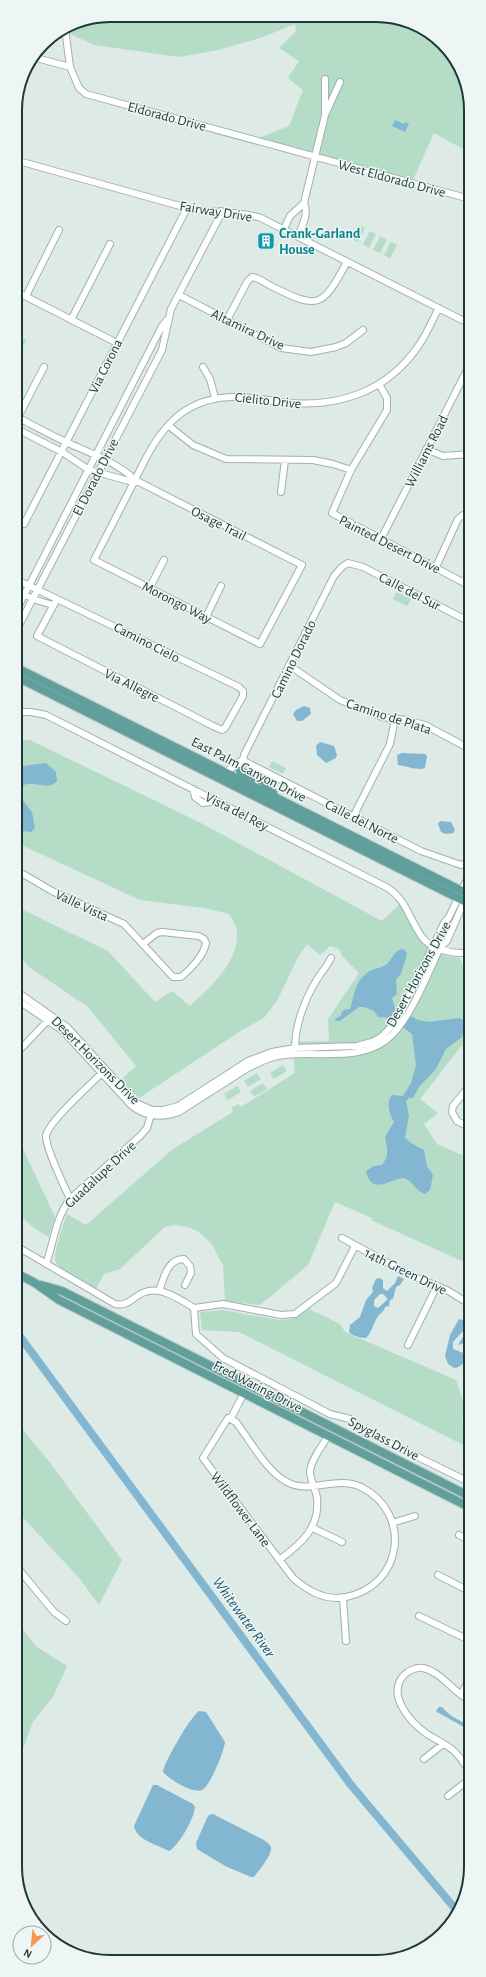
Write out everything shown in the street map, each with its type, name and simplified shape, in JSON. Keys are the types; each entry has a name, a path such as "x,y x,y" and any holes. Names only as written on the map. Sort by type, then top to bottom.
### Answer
{"main road":[{"name":"East Palm Canyon Drive","path":"22,670 236,777 464,895"},
{"name":"East Palm Canyon Drive","path":"22,679 236,777 262,781 280,799 464,895"},
{"name":"Fred Waring Drive","path":"22,1276 36,1283 62,1291 464,1493"},
{"name":"Fred Waring Drive","path":"36,1283 59,1300 464,1504"},
{"path":"210,1376 215,1374 254,1393 272,1397"},
{"path":"328,1436 332,1433 363,1448 388,1455"}],"street":[{"name":"Eldorado Drive","path":"66,34 70,67 79,88 86,94 315,157"},
{"path":"39,58 70,67"},
{"path":"325,79 325,115"},
{"path":"298,236 305,218 306,208 304,203 325,115 340,82"},
{"name":"West Eldorado Drive","path":"315,157 464,197"},
{"name":"Fairway Drive","path":"22,162 187,208 202,211 247,213 284,229 464,321"},
{"path":"284,229 290,216 304,203"},
{"name":"Via Corona","path":"22,523 24,524 62,452 187,208"},
{"name":"El Dorado Drive","path":"22,600 162,326 168,319 220,216 221,211"},
{"path":"26,296 59,230"},
{"path":"71,320 110,244"},
{"path":"227,320 247,282 252,277 298,299 314,301 329,294 347,262"},
{"path":"22,294 117,343"},
{"name":"Altamira Drive","path":"179,295 281,348 311,352 336,347 346,343 363,330"},
{"name":"Cielito Drive","path":"94,560 153,444 168,426 184,411 216,398 249,396 299,404 318,404 347,399 379,384 403,364 412,355 439,308"},
{"name":"El Dorado Drive","path":"22,620 162,350 165,341 168,319"},
{"path":"22,408 44,367"},
{"path":"203,367 210,379 216,398"},
{"name":"Williams Road","path":"381,539 464,376"},
{"path":"168,426 193,446 226,459 313,460 333,464 351,470 387,410 387,398 379,384"},
{"name":"Osage Trail","path":"22,422 97,455 130,475 135,480 302,565 260,644"},
{"name":"Osage Trail","path":"22,432 62,452 89,470 129,481 135,480"},
{"path":"426,449 443,456 464,454"},
{"path":"281,492 285,460"},
{"name":"Painted Desert Drive","path":"351,470 332,513 464,583"},
{"path":"436,567 458,519 464,515"},
{"name":"Morongo Way","path":"94,560 260,644"},
{"path":"149,588 164,560"},
{"name":"Calle del Sur","path":"348,563 363,567 464,619"},
{"name":"Camino Dorado","path":"236,777 243,762 242,760 334,576 348,563"},
{"name":"Camino Cielo","path":"22,582 51,594 60,600 239,687 243,694 227,726"},
{"path":"206,617 221,586"},
{"path":"22,593 33,599 50,604 60,600"},
{"path":"50,604 51,594"},
{"name":"Via Allegre","path":"50,604 37,636 219,729 222,730 227,726"},
{"name":"Camino de Plata","path":"290,666 340,700 382,717 395,718 425,725 464,745"},
{"name":"Vista del Rey","path":"22,712 46,715 388,888 398,895 422,938 455,954 464,953"},
{"path":"353,817 392,739 395,718"},
{"path":"224,771 229,770 242,760"},
{"name":"Calle del Norte","path":"242,760 421,851 462,865 464,864"},
{"name":"Valle Vista","path":"22,874 52,891 124,924 144,944 170,975 175,978 181,977 190,968 204,950 206,943 204,939 199,936 162,932 157,933 144,944"},
{"name":"Desert Horizons Drive","path":"404,1012 434,945 464,899"},
{"name":"Desert Horizons Drive","path":"22,996 50,1018 103,1072 132,1106 168,1116 179,1112 260,1062 284,1055 366,1051 387,1041 440,948 447,942 464,901"},
{"path":"295,1048 295,1032 317,980 331,958"},
{"name":"Desert Horizons Drive","path":"22,1002 50,1018"},
{"path":"22,1048 50,1018"},
{"name":"Desert Horizons Drive","path":"152,1112 178,1106 234,1070 260,1056 272,1052 295,1048 344,1047 365,1044 386,1034 396,1026"},
{"path":"70,1199 48,1147 46,1133 53,1122 103,1072"},
{"path":"464,1092 454,1106 452,1112 457,1120 464,1124"},
{"name":"Guadalupe Drive","path":"46,1264 54,1232 63,1209 70,1199 140,1136 147,1128 152,1112"},
{"name":"14th Green Drive","path":"342,1238 408,1274 437,1286 464,1301"},
{"path":"22,1250 111,1303 122,1305 129,1303 146,1292 159,1291 194,1308 223,1304 281,1315 295,1314 336,1283 355,1246"},
{"path":"159,1291 170,1265 178,1259 184,1259 190,1266 191,1273 185,1286"},
{"path":"408,1346 437,1286"},
{"name":"Spyglass Drive","path":"194,1308 196,1334 223,1358 330,1414 350,1419 365,1431 464,1480"},
{"path":"244,1393 231,1418 270,1468 282,1479 297,1486 313,1486 334,1482 359,1486 383,1504 392,1523 396,1537 395,1549 392,1561 383,1576 366,1590 343,1598 346,1641"},
{"name":"Wildflower Lane","path":"231,1418 226,1420 203,1458 293,1578 311,1592 326,1597 343,1598"},
{"path":"279,1560 304,1540 313,1528 317,1502 310,1470 328,1436"},
{"path":"392,1523 415,1516"},
{"path":"313,1528 342,1542"},
{"path":"459,1535 464,1538"},
{"path":"22,1573 54,1612 66,1621"},
{"path":"438,1575 464,1588"},
{"path":"419,1616 464,1638"},
{"path":"464,1697 437,1676 423,1668 411,1670 404,1674 398,1687 398,1700 402,1708 424,1732 455,1752 464,1763"},
{"path":"461,1695 464,1689"},
{"path":"424,1759 443,1744"},
{"path":"448,1796 464,1783"}],"green space":[{"path":"105,22 381,22 404,27 429,40 442,52 455,71 463,99 464,150 434,133 413,180 259,138 289,126 303,90 288,78 299,61 279,48 296,31 295,24 260,38 218,50 179,57 94,45 68,33 82,27"},
{"path":"359,225 365,228 358,242 352,239"},
{"path":"370,231 376,234 369,248 363,244"},
{"path":"380,236 387,240 380,253 373,250"},
{"path":"391,242 397,245 390,259 384,255"},
{"path":"22,338 26,340 22,348"},
{"path":"397,592 411,599 407,606 393,599"},
{"path":"30,740 199,822 382,921 400,904 416,934 422,941 438,952 448,956 460,958 464,968 464,1043 420,1099 438,1113 424,1124 437,1144 464,1156 464,1262 335,1202 308,1265 260,1305 225,1301 223,1265 211,1243 199,1232 188,1227 175,1225 165,1227 120,1269 104,1274 96,1289 58,1266 55,1258 56,1252 67,1214 86,1225 173,1149 233,1112 231,1108 238,1104 241,1107 295,1073 292,1042 329,1041 328,1019 359,973 342,956 339,949 330,946 320,955 307,944 297,959 278,999 264,1018 242,1030 136,1100 119,1082 136,1066 88,1007 29,967 22,959 22,909 108,951 155,1002 172,991 190,1006 215,982 230,961 235,950 237,939 236,927 229,914 204,908 140,900 22,845 22,741"},
{"path":"272,761 286,768 283,774 269,767"},
{"path":"283,1065 287,1071 274,1079 270,1073"},
{"path":"257,1073 261,1079 248,1087 244,1081"},
{"path":"263,1083 267,1089 254,1097 250,1091"},
{"path":"237,1086 241,1092 228,1100 224,1094"},
{"path":"22,1147 55,1217 49,1237 34,1228 22,1217"},
{"path":"309,1309 340,1324 345,1332 456,1380 464,1404 462,1422 464,1422 464,1445 239,1332 202,1330 200,1312 223,1310 279,1320 292,1319"},
{"path":"22,1428 51,1464 122,1560 99,1605 80,1579 22,1516"},
{"path":"22,1628 37,1647 67,1666 53,1697 33,1722 22,1751"}],"water":[{"path":"395,120 404,124 405,122 409,124 405,132 392,126"},
{"path":"304,706 310,708 311,714 302,721 297,721 293,714 296,710"},
{"path":"320,742 334,746 337,755 336,758 326,763 317,755 316,746"},
{"path":"402,753 425,754 427,756 425,768 416,769 398,765 397,755"},
{"path":"46,763 56,772 57,781 53,784 45,786 26,784 22,786 22,766"},
{"path":"22,799 32,812 35,828 31,832 22,831"},
{"path":"440,821 451,822 455,830 453,833 446,834 441,832 438,824"},
{"path":"399,950 405,950 407,954 401,974 396,980 397,994 392,998 395,1008 418,1020 429,1022 459,1018 464,1021 462,1037 446,1049 436,1069 419,1087 413,1098 409,1098 406,1101 409,1116 405,1138 424,1150 427,1166 433,1175 430,1190 425,1194 419,1191 410,1181 404,1178 377,1185 369,1179 366,1171 374,1166 382,1165 386,1158 387,1151 385,1137 394,1122 390,1112 389,1101 392,1095 403,1096 411,1083 416,1065 412,1034 391,1018 378,1017 374,1011 364,1007 359,1007 340,1021 336,1021 335,1019 341,1016 341,1013 344,1010 350,1009 356,988 361,979 372,970 387,964"},
{"path":"398,1276 404,1279 400,1285 396,1287 393,1299 390,1300 389,1306 385,1307 384,1311 378,1316 366,1338 353,1335 349,1332 350,1325 360,1317 366,1300 373,1292 372,1288 376,1279 379,1278 383,1280 383,1288 387,1291 395,1283","holes":["380,1294 383,1294 388,1299 378,1308 374,1306 374,1300"]},
{"path":"459,1319 464,1320 464,1335 463,1331 453,1342 453,1349 464,1353 464,1362 459,1367 454,1368 448,1364 445,1356 450,1335"},
{"path":"464,1335 464,1343 458,1345"},
{"path":"439,1707 442,1707 452,1716 464,1723 464,1727 437,1712 436,1711"},
{"path":"199,1711 206,1712 225,1742 213,1776 202,1790 198,1791 181,1785 163,1772 178,1740 190,1721"},
{"path":"153,1785 157,1785 193,1804 195,1807 192,1818 185,1831 177,1844 169,1851 148,1842 139,1835 134,1826"},
{"path":"213,1814 264,1840 271,1847 271,1851 267,1859 254,1877 225,1866 197,1849 196,1843 207,1818 209,1815"}],"waterway":[{"name":"Whitewater River","path":"22,1339 351,1785 454,1907"}],"place":[{"name":"Crank-Garland House","path":"266,241"}]}
